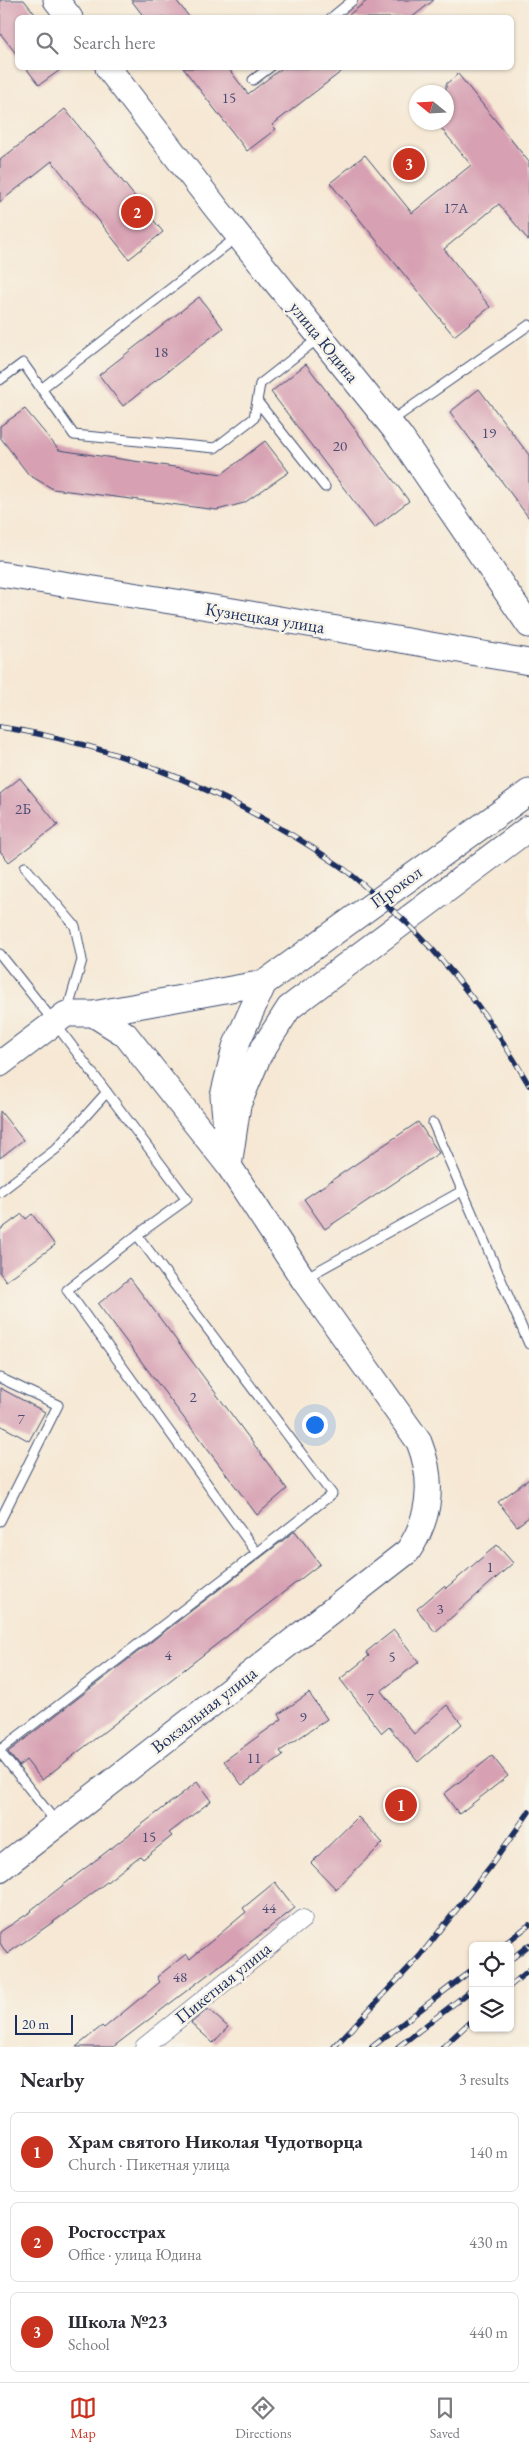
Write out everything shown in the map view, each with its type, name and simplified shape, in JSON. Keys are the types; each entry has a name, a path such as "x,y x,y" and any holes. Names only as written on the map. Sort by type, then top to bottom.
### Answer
{"main road":[{"path":"56,0 68,15"},
{"name":"улица Юдина","path":"110,70 238,236 388,422 529,625"},
{"name":"Кузнецкая улица","path":"0,574 233,611 529,662"},
{"name":"Прокол","path":"264,983 529,792"},
{"path":"229,1166 238,1105 259,1055 290,1008 529,828"},
{"path":"0,1064 60,1018 93,1014 264,983"},
{"path":"229,1166 224,1096 236,1047 264,983"},
{"path":"93,1014 125,1034 229,1166 303,1279"},
{"name":"Вокзальная улица","path":"0,1869 408,1551 418,1537 426,1515 430,1493 424,1454 418,1442 303,1279"}],"street":[{"name":"Пикетная улица","path":"144,2047 303,1919"}],"lane":[{"path":"335,15 353,0"},
{"path":"253,80 266,70"},
{"path":"41,389 238,236"},
{"path":"388,422 529,325"},
{"path":"0,380 23,363 74,435 215,448 254,418 260,384 320,337"},
{"path":"257,401 325,487"},
{"path":"25,867 75,926 82,960 60,1018"},
{"path":"0,954 60,1018 107,1092 187,1199 66,1290 257,1554"},
{"path":"0,1192 56,1149 107,1092"},
{"path":"432,1123 529,1344"},
{"path":"303,1279 462,1191"},
{"path":"58,1824 0,1751 257,1554 332,1494 137,1235"},
{"path":"0,1378 58,1405 0,1521"}],"building":[{"path":"0,0 24,0 36,15 15,15 15,52 0,33"},
{"path":"131,0 176,0 188,15 143,15"},
{"path":"368,0 434,0 415,15 349,15"},
{"path":"28,70 60,70 39,85"},
{"path":"185,70 230,70 248,94 279,70 343,70 272,125 276,129 247,151"},
{"path":"458,74 529,162 529,241 499,204 444,249 490,307 454,336 330,183 365,155 412,213 471,165 443,130 454,130 454,85 446,84"},
{"path":"65,109 163,232 129,259 52,161 0,202 0,160"},
{"path":"199,297 223,328 123,406 99,375"},
{"path":"306,364 409,501 374,528 271,392"},
{"path":"479,389 529,455 529,518 450,412"},
{"path":"25,409 59,450 222,474 265,441 289,472 244,503 217,510 53,489 29,475 0,437 0,426"},
{"path":"20,778 58,825 9,862 0,851 0,794"},
{"path":"0,1111 23,1140 0,1158"},
{"path":"418,1122 439,1153 325,1229 304,1199"},
{"path":"22,1214 26,1219 32,1214 55,1245 6,1281 0,1273 0,1230"},
{"path":"130,1278 287,1489 257,1515 98,1304"},
{"path":"0,1388 45,1412 29,1441 0,1425"},
{"path":"529,1479 529,1517 517,1526 498,1502"},
{"path":"295,1531 320,1564 42,1780 26,1760 19,1766 8,1752"},
{"path":"497,1545 513,1563 435,1632 417,1609 444,1586 446,1588"},
{"path":"394,1630 419,1662 381,1691 414,1734 447,1705 462,1724 418,1762 389,1727 382,1733 340,1679 369,1656 366,1652"},
{"path":"309,1693 327,1719 280,1751 283,1755 242,1785 224,1761 282,1719 279,1714"},
{"path":"492,1756 508,1776 459,1814 444,1794"},
{"path":"197,1782 211,1801 169,1833 172,1836 143,1859 140,1856 76,1906 7,1954 0,1943 0,1932 32,1911"},
{"path":"358,1817 383,1843 336,1889 311,1863"},
{"path":"275,1882 295,1908 113,2047 76,2047 102,2026 104,2028 160,1982 157,1977 186,1954 190,1959 246,1912 243,1908"},
{"path":"208,2009 228,2027 213,2043 191,2023"}],"railway":[{"path":"0,727 88,746 175,776 257,815 340,866 404,920 445,964 476,1003 504,1043 529,1085"},
{"path":"334,2047 420,1956 490,1867 529,1812"},
{"path":"507,1942 529,1925"},
{"path":"514,1957 529,1945"},
{"path":"514,1983 529,1970"},
{"path":"372,2047 469,1972"},
{"path":"398,2047 469,1992"},
{"path":"443,2047 469,2023"}],"place":[{"name":"Школа №23","path":"409,164"},
{"name":"Росгосстрах","path":"137,212"},
{"name":"Храм святого Николая Чудотворца","path":"401,1805"}]}
